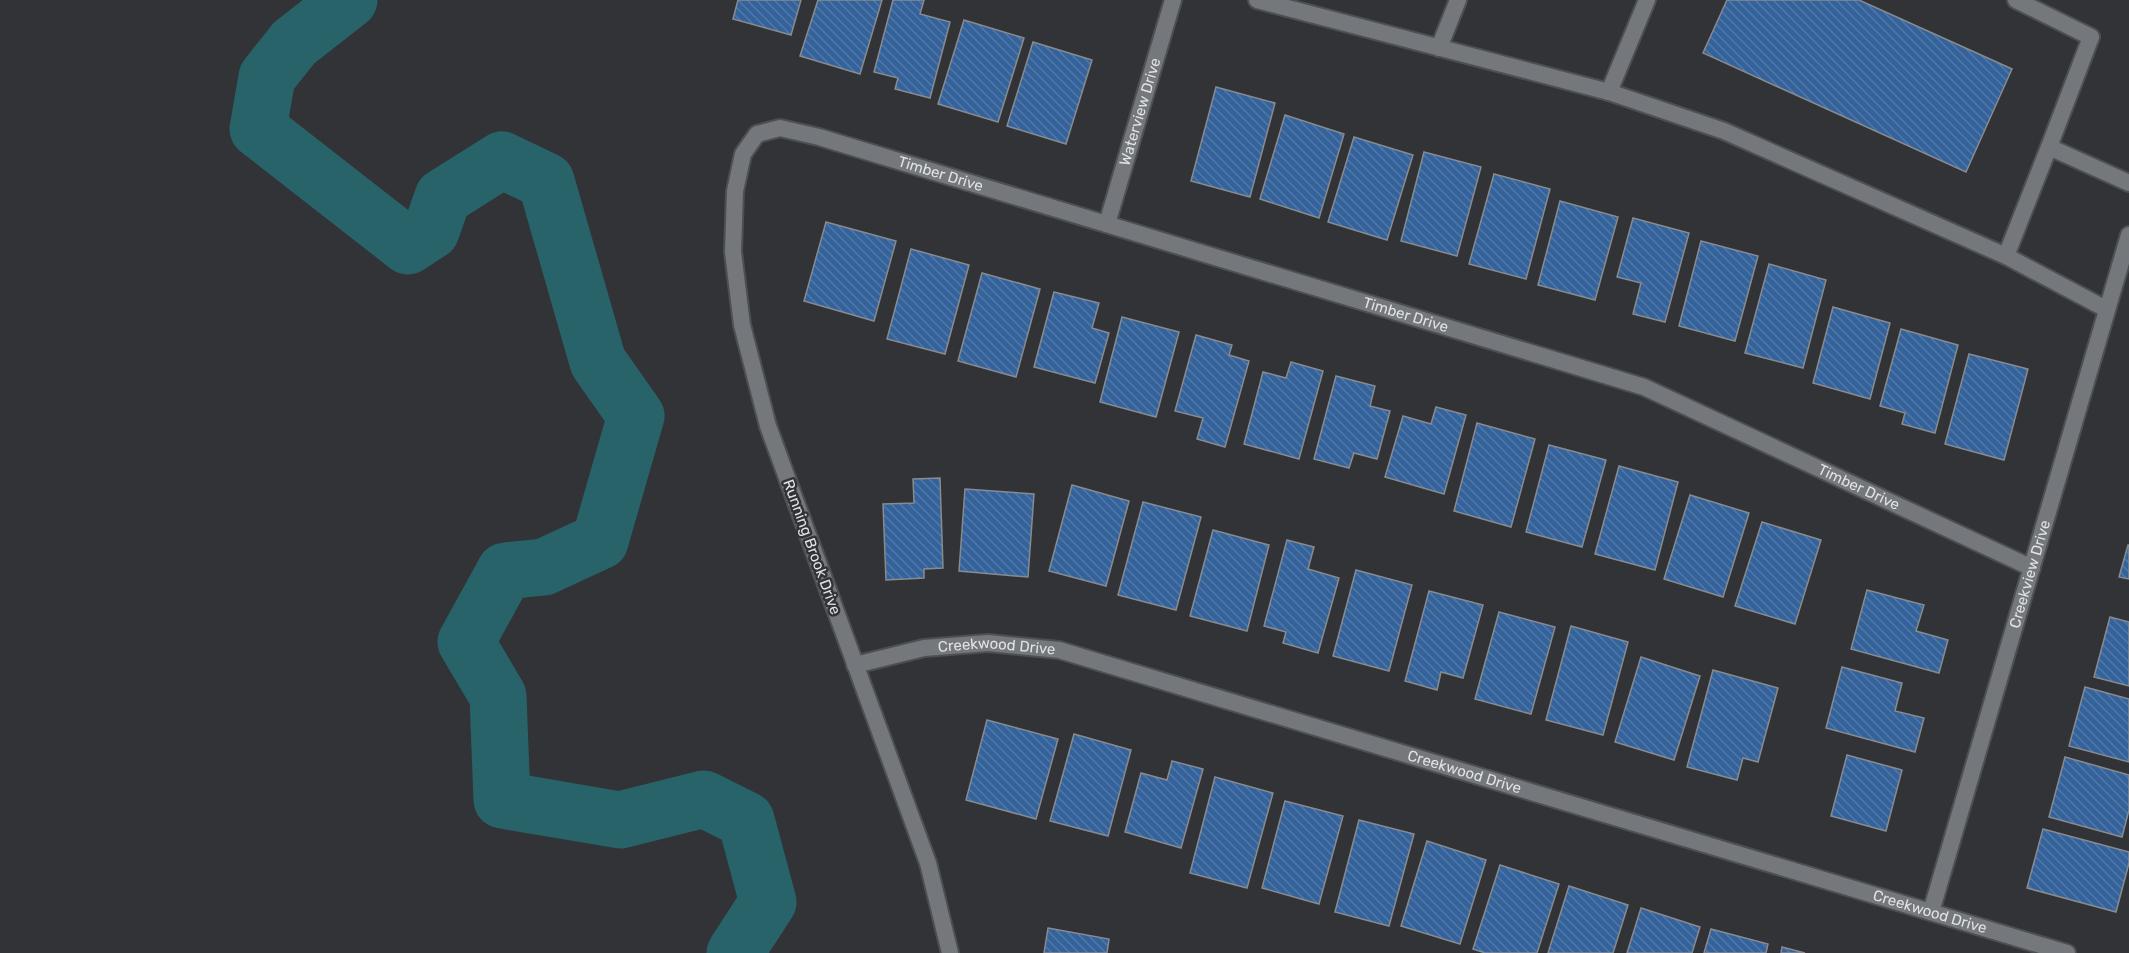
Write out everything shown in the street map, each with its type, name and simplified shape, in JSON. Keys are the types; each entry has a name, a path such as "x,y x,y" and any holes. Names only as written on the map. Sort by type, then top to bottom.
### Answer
{"street":[{"name":"Waterview Drive","path":"1107,224 1173,0"},
{"path":"1439,48 1458,0"},
{"path":"1609,92 1647,0"},
{"path":"2006,256 2091,37 2016,0"},
{"path":"1266,1 1609,92 1753,143 2006,256 2106,309"},
{"name":"Timber Drive","path":"757,134 780,128 819,137 1644,387 2032,568"},
{"name":"Running Brook Drive","path":"757,134 743,154 735,191 733,252 742,325 768,426 928,863 950,953"},
{"path":"2049,147 2129,183"},
{"name":"Creekview Drive","path":"1931,912 2129,235"},
{"name":"Creekwood Drive","path":"855,665 924,648 988,643 1059,650 2067,953"}],"building":[{"path":"738,0 801,0 791,35 733,19"},
{"path":"818,0 882,0 860,74 800,56"},
{"path":"893,0 924,0 920,14 950,22 930,98 895,89 898,78 874,72"},
{"path":"1727,0 1859,0 2012,69 1966,172 1703,53"},
{"path":"964,20 1024,38 998,122 938,104"},
{"path":"1033,42 1092,60 1066,144 1007,126"},
{"path":"1216,87 1275,103 1250,197 1191,181"},
{"path":"1285,115 1344,134 1319,218 1260,199"},
{"path":"1354,137 1413,155 1387,240 1328,222"},
{"path":"1424,152 1481,167 1457,256 1401,241"},
{"path":"1494,174 1550,189 1526,279 1469,264"},
{"path":"1560,201 1618,217 1595,300 1538,285"},
{"path":"1633,218 1689,233 1665,322 1633,314 1641,283 1617,277"},
{"path":"826,222 896,241 874,321 804,301"},
{"path":"1701,241 1758,256 1735,341 1679,326"},
{"path":"911,249 969,265 945,354 887,339"},
{"path":"1769,264 1826,280 1803,368 1745,353"},
{"path":"982,273 1040,289 1016,377 958,361"},
{"path":"1054,292 1099,303 1092,328 1109,333 1095,383 1034,367"},
{"path":"1833,307 1890,323 1870,399 1813,383"},
{"path":"1122,317 1179,332 1156,417 1100,402"},
{"path":"1901,329 1958,345 1935,433 1902,424 1905,413 1880,406"},
{"path":"1196,335 1232,345 1229,355 1249,361 1225,447 1197,439 1203,418 1175,411"},
{"path":"1969,354 2028,369 2004,460 1945,444"},
{"path":"1291,362 1323,371 1299,459 1244,444 1263,372 1286,378"},
{"path":"1336,376 1375,386 1370,406 1390,411 1377,459 1354,453 1349,468 1314,459"},
{"path":"1436,407 1466,415 1444,494 1385,477 1403,416 1431,424"},
{"path":"1477,423 1535,439 1511,527 1454,511"},
{"path":"1549,445 1606,460 1582,547 1526,532"},
{"path":"1619,466 1678,482 1655,570 1595,554"},
{"path":"940,478 943,568 924,569 924,578 886,580 883,504 914,503 913,479"},
{"path":"1072,485 1129,501 1106,586 1049,571"},
{"path":"965,489 1034,494 1028,577 959,571"},
{"path":"1690,495 1749,513 1723,597 1664,579"},
{"path":"1143,502 1201,517 1176,610 1118,595"},
{"path":"1762,522 1821,540 1795,624 1735,606"},
{"path":"1213,530 1269,545 1247,631 1190,616"},
{"path":"1287,540 1314,547 1308,569 1339,578 1318,653 1283,643 1286,632 1264,626"},
{"path":"2129,545 2129,579 2119,577"},
{"path":"1356,570 1412,585 1389,671 1333,656"},
{"path":"1867,590 1924,605 1916,631 1948,640 1939,673 1851,649"},
{"path":"1429,591 1483,605 1463,678 1441,672 1437,690 1405,681"},
{"path":"1499,612 1555,627 1531,714 1475,699"},
{"path":"2110,617 2129,622 2129,686 2094,677"},
{"path":"1571,626 1628,642 1603,735 1546,720"},
{"path":"1641,657 1700,676 1674,760 1615,742"},
{"path":"1842,667 1902,683 1895,711 1924,718 1915,752 1826,728"},
{"path":"1713,670 1778,688 1758,762 1743,758 1737,780 1687,767"},
{"path":"2085,687 2129,699 2129,762 2069,746"},
{"path":"987,720 1058,739 1036,819 966,800"},
{"path":"1074,734 1131,750 1108,836 1050,821"},
{"path":"1847,755 1902,770 1886,831 1831,816"},
{"path":"2065,757 2129,775 2129,810 2122,837 2049,817"},
{"path":"1172,761 1203,769 1181,848 1125,832 1141,773 1167,780"},
{"path":"1215,777 1273,793 1247,888 1190,873"},
{"path":"1285,801 1343,816 1319,904 1262,888"},
{"path":"1359,820 1414,834 1389,926 1335,912"},
{"path":"2043,829 2129,852 2129,863 2116,912 2027,888"},
{"path":"1427,841 1486,860 1460,944 1401,926"},
{"path":"1500,865 1559,884 1537,953 1485,953 1473,949"},
{"path":"1569,886 1628,905 1613,953 1548,953"},
{"path":"1641,908 1700,927 1692,953 1627,953"},
{"path":"1048,928 1109,939 1107,953 1044,953"},
{"path":"1711,929 1768,944 1766,953 1704,953"},
{"path":"1782,947 1805,953 1781,953"}],"waterway":[{"path":"349,0 294,43 267,77 258,129 408,246 431,231 443,197 502,160 546,181 598,362 636,416 600,541 544,567 505,571 466,642 498,696 502,800 620,820 704,799 746,820 768,902 735,953"}]}
